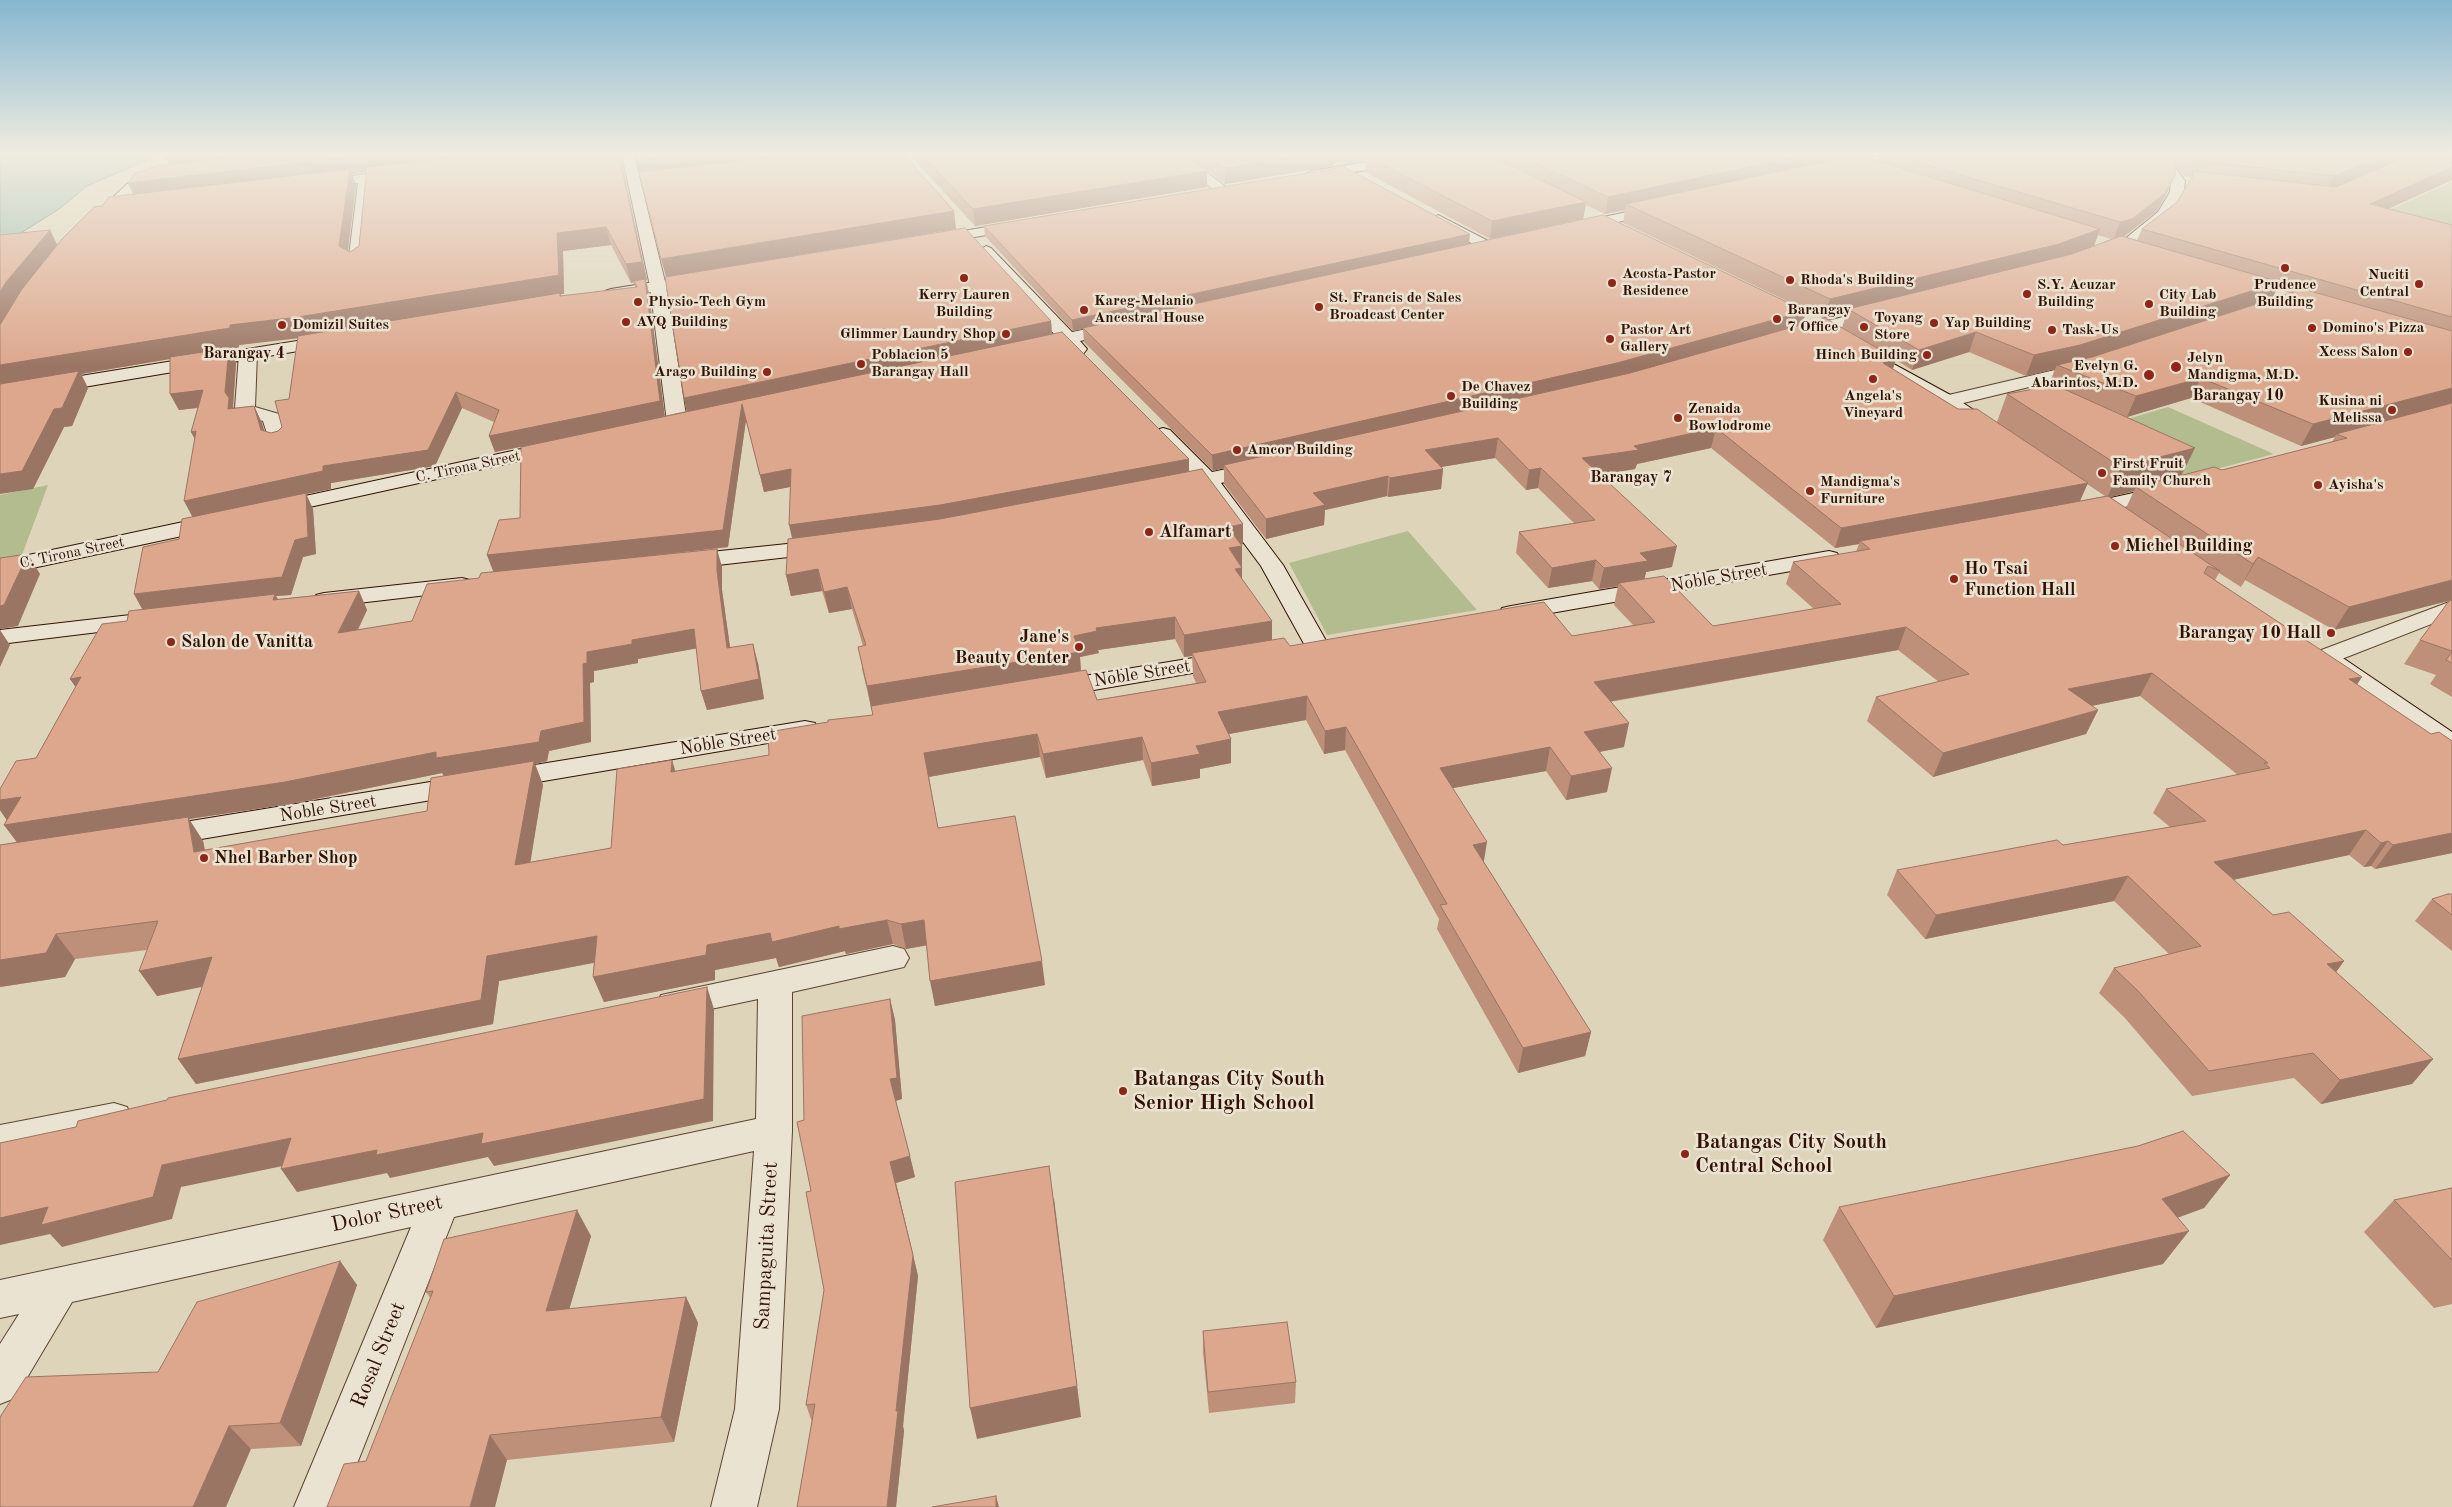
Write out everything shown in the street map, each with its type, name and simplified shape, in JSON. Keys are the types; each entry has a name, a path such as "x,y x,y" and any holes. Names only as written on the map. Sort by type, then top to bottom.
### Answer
{"street":[{"path":"83,234 91,225"},
{"path":"356,264 360,225"},
{"path":"643,225 658,286 677,422"},
{"path":"962,225 1089,360"},
{"path":"921,242 1018,225"},
{"path":"1450,225 1487,246"},
{"path":"1558,230 1581,225"},
{"path":"1612,225 1629,234"},
{"path":"2082,259 2131,241 2150,225"},
{"path":"2090,240 2140,255"},
{"path":"1468,250 1505,242"},
{"path":"593,297 717,276"},
{"path":"1784,338 1896,309"},
{"path":"1805,319 1822,327 1947,401 2004,439"},
{"path":"1011,351 1136,323"},
{"path":"0,395 353,337"},
{"path":"248,354 245,408 246,410 272,418 278,442"},
{"path":"1947,401 2077,371 2105,362"},
{"path":"1152,423 1208,480 1272,565 1326,644 1287,650"},
{"name":"C. Tirona Street","path":"0,568 580,443"},
{"path":"1153,491 1275,465"},
{"path":"2066,514 2105,507 2180,488"},
{"path":"2083,492 2130,524"},
{"path":"664,564 849,543"},
{"name":"Noble Street","path":"1490,616 1850,554"},
{"path":"307,602 486,583"},
{"path":"2452,608 2317,652 2452,745"},
{"path":"0,637 159,618"},
{"name":"Noble Street","path":"1032,692 1258,655"},
{"name":"Noble Street","path":"135,840 827,726"},
{"path":"640,1011 893,958"},
{"name":"Sampaguita Street","path":"734,1507 757,1409 774,1131 775,983"},
{"path":"0,1141 145,1111"},
{"name":"Dolor Street","path":"0,1299 774,1131"},
{"name":"Rosal Street","path":"317,1507 440,1203"},
{"path":"0,1383 60,1285"}],"shaded area":[{"path":"0,225 33,225 0,246"},
{"path":"2427,225 2452,225 2452,232"},
{"path":"2168,407 2274,454 2181,478 2124,420"},
{"path":"48,485 22,555 0,560 0,495"},
{"path":"1408,531 1477,610 1327,635 1289,563"}],"building":[{"path":"76,225 342,225 339,246 350,252 359,246 361,225 634,225 642,262 626,264 606,227 557,233 559,275 298,317 230,325 230,328 0,365 0,325 22,289 62,239"},
{"path":"652,225 867,225 661,259"},
{"path":"1454,225 1470,234 1072,320 984,226"},
{"path":"1555,225 1625,225 1806,311 1617,363 1212,455 1083,328"},
{"path":"1672,225 2088,225 2100,229 2059,244 1830,299"},
{"path":"2147,225 2452,225 2452,317 2142,229"},
{"path":"965,228 1051,321 684,398 665,277"},
{"path":"50,230 6,282 0,292 0,235"},
{"path":"2121,236 2280,282 2080,345 2034,355 1976,332 1919,350 1848,309 2072,254"},
{"path":"645,279 660,401 489,436 499,410 456,392 428,450 323,466 323,471 184,501 196,431 191,432 203,390 170,394 170,357 229,348 225,392 229,398 228,409 254,406 261,430 271,433 278,431 282,427 275,401 289,399 298,336 560,293 560,296 637,287 634,281"},
{"path":"2303,289 2452,331 2452,388 2313,424 2201,378 2136,396 2057,365 2092,357"},
{"path":"1825,318 1896,359 1883,363 1958,409 1977,409 2088,483 1841,528 1716,428 1634,446 1639,450 1582,458 1677,546 1640,553 1648,561 1604,568 1596,560 1552,568 1519,532 1595,520 1541,468 1529,470 1498,438 1425,450 1443,469 1390,478 1388,476 1313,493 1325,505 1266,519 1224,465 1630,373"},
{"path":"1062,332 1189,459 940,505 789,525 791,469 760,475 742,404 723,530 487,555 499,520 520,518 521,447"},
{"path":"79,371 62,408 54,409 22,471 0,474 0,384"},
{"path":"2055,385 2195,448 2121,467 2007,394"},
{"path":"2452,403 2452,580 2349,607 2258,557 2253,564 2136,487 2214,467 2222,470 2347,438 2336,434"},
{"path":"1202,469 1243,524 1228,527 1242,546 1229,548 1242,568 1235,569 1272,621 1184,635 1175,617 1096,628 1097,631 1074,636 1080,652 867,686 858,647 866,645 847,587 824,592 818,569 786,575 788,539 940,519"},
{"path":"306,493 308,537 295,540 282,577 134,594 143,547 179,539 182,519"},
{"path":"2108,496 2220,571 2208,566 2204,573 2362,677 2349,679 2431,734 2439,732 2452,741 2452,833 2393,845 2388,841 2381,843 2366,830 2214,862 2273,915 2289,912 2344,961 2327,964 2433,1059 2340,1080 2313,1053 2209,1071 2139,992 2114,968 2201,946 2128,876 1936,915 1897,870 2057,840 2063,845 2206,821 2166,789 2270,768 2264,763 2268,763 2152,673 2068,689 2098,710 1943,753 1876,697 1969,674 1906,627 1594,682 1629,723 1584,732 1612,768 1571,776 1550,747 1440,768 1487,842 1473,845 1591,1032 1523,1048 1440,905 1447,904 1346,727 1325,731 1307,696 1218,712 1231,739 1196,746 1200,754 1151,763 1142,737 1043,754 1037,734 924,753 938,828 1015,816 1042,961 930,981 924,920 901,924 887,920 839,929 839,926 772,942 770,933 707,945 706,955 593,977 597,936 487,956 481,1000 178,1059 212,957 139,971 158,921 56,934 46,953 0,960 0,845 188,817 194,852 427,811 431,778 534,761 515,865 611,848 617,769 672,760 671,772 769,755 768,732 828,722 828,720 873,715 871,706 1086,670 1097,700 1206,682 1192,653 1284,638 1290,646 1544,602 1572,636 1655,622 1619,583 1664,576 1713,626 1841,604 1793,562 1870,549 1860,541"},
{"path":"717,549 717,571 727,648 753,644 759,679 701,691 694,629 632,640 632,644 587,652 587,663 583,664 584,722 541,731 539,742 436,758 436,752 285,782 4,825 21,797 0,800 0,789 16,761 36,758 81,677 70,679 102,624 127,621 129,611 275,594 273,600 359,591 338,633 412,621 427,584 479,578 481,573"},
{"path":"28,554 4,605 0,606 0,558"},
{"path":"2452,600 2452,651 2420,640 2449,601"},
{"path":"2452,652 2452,663 2446,660"},
{"path":"2452,894 2452,915 2432,899"},
{"path":"707,987 704,1099 481,1144 483,1133 376,1155 377,1150 281,1169 291,1138 162,1165 153,1197 41,1225 48,1207 0,1218 0,1143 76,1127 78,1121 167,1100 168,1098"},
{"path":"890,999 897,1078 890,1079 910,1156 890,1162 913,1255 887,1507 797,1507 815,1404 806,1405 824,1290 806,1192 811,1191 797,1122 804,1120 802,1016"},
{"path":"2183,1131 2230,1175 2162,1199 2189,1231 1894,1296 1839,1207 2138,1146"},
{"path":"1049,1166 1077,1386 970,1408 955,1182"},
{"path":"2452,1188 2452,1260 2394,1200"},
{"path":"577,1210 546,1311 686,1297 661,1417 490,1435 470,1507 327,1507 344,1464 366,1461 433,1291 426,1292 444,1239"},
{"path":"340,1261 280,1423 229,1426 193,1507 0,1507 0,1417 26,1377 158,1372 197,1302"},
{"path":"1287,1322 1296,1382 1208,1392 1203,1331"},
{"path":"996,1496 996,1507 932,1507"}],"place":[{"name":"Prudence Building","path":"2285,268"},
{"name":"Kerry Lauren Building","path":"964,278"},
{"name":"Rhoda's Building","path":"1790,280"},
{"name":"Acosta-Pastor Residence","path":"1612,283"},
{"name":"Nuciti Central","path":"2419,284"},
{"name":"S.Y. Acuzar Building","path":"2027,294"},
{"name":"Physio-Tech Gym","path":"638,302"},
{"name":"City Lab Building","path":"2149,304"},
{"name":"St. Francis de Sales Broadcast Center","path":"1319,307"},
{"name":"Kareg-Melanio Ancestral House","path":"1084,310"},
{"name":"Barangay 7 Office","path":"1777,319"},
{"name":"AVQ Building","path":"626,322"},
{"name":"Yap Building","path":"1934,323"},
{"name":"Domizil Suites","path":"282,325"},
{"name":"Toyang Store","path":"1864,327"},
{"name":"Domino's Pizza","path":"2312,328"},
{"name":"Task-Us","path":"2052,330"},
{"name":"Glimmer Laundry Shop","path":"1006,334"},
{"name":"Pastor Art Gallery","path":"1610,339"},
{"name":"Xcess Salon","path":"2408,352"},
{"name":"Hinch Building","path":"1927,355"},
{"name":"Poblacion 5 Barangay Hall","path":"861,364"},
{"name":"Jelyn Mandigma, M.D.","path":"2176,367"},
{"name":"Arago Building","path":"767,372"},
{"name":"Evelyn G. Abarintos, M.D.","path":"2149,375"},
{"name":"Angela's Vineyard","path":"1873,379"},
{"name":"De Chavez Building","path":"1451,396"},
{"name":"Kusina ni Melissa","path":"2392,410"},
{"name":"Zenaida Bowlodrome","path":"1678,418"},
{"name":"Amcor Building","path":"1237,450"},
{"name":"First Fruit Family Church","path":"2102,473"},
{"name":"Ayisha's","path":"2318,485"},
{"name":"Mandigma's Furniture","path":"1810,491"},
{"name":"Alfamart","path":"1149,532"},
{"name":"Michel Building","path":"2115,546"},
{"name":"Ho Tsai Function Hall","path":"1954,579"},
{"name":"Barangay 10 Hall","path":"2331,633"},
{"name":"Salon de Vanitta","path":"171,642"},
{"name":"Jane's Beauty Center","path":"1079,647"},
{"name":"Nhel Barber Shop","path":"204,858"},
{"name":"Batangas City South Senior High School","path":"1123,1091"},
{"name":"Batangas City South Central School","path":"1685,1154"}],"district":[{"name":"Barangay 4","path":"244,354"},
{"name":"Barangay 10","path":"2238,396"},
{"name":"Barangay 7","path":"1631,478"}]}
